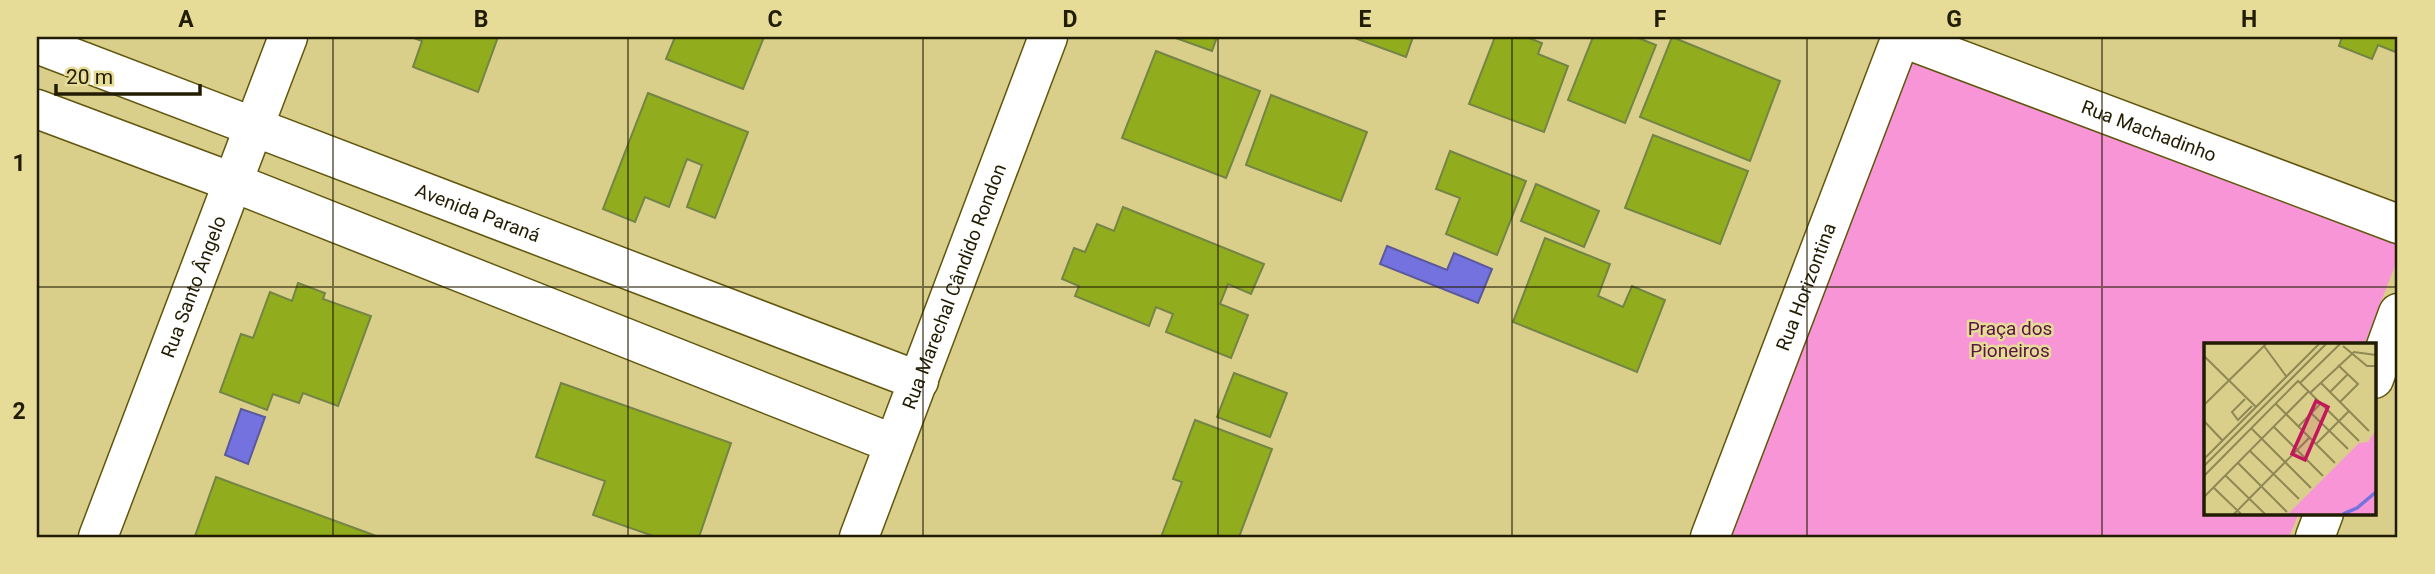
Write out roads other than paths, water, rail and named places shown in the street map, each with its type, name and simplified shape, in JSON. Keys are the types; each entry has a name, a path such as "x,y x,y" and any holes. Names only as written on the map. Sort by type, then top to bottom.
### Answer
{"street":[{"name":"Rua Santo Ângelo","path":"98,537 288,37"},
{"name":"Rua Marechal Cândido Rondon","path":"859,537 1048,37"},
{"name":"Rua Machadinho","path":"1900,37 2398,224"},
{"name":"Rua Horizontina","path":"1710,537 1900,37"},
{"name":"Avenida Paraná","path":"37,44 919,381"},
{"path":"37,109 894,444"},
{"path":"2376,374 2398,313"},
{"path":"2315,537 2324,514"}],"park label":[{"name":"Praça dos Pioneiros","path":"2010,339"}]}
